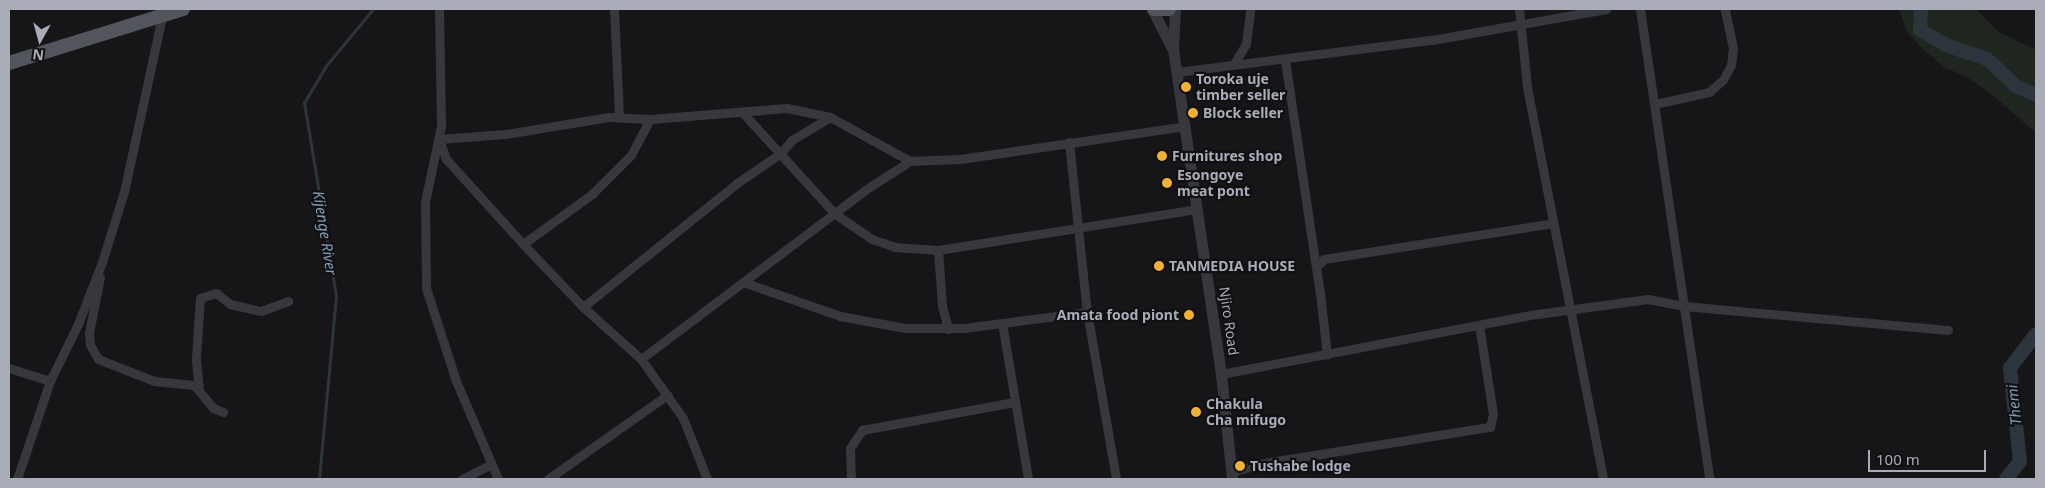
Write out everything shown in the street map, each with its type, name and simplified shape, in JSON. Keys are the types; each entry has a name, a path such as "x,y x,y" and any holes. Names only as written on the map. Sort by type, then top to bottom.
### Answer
{"main road":[{"path":"9,63 163,12 183,9"},
{"path":"1153,9 1169,9"}],"street":[{"path":"439,9 439,139 425,202 426,288 456,381 490,465 498,479"},
{"path":"614,9 619,117"},
{"name":"Njiro Road","path":"1153,9 1172,49 1177,72 1221,374 1232,476"},
{"name":"Njiro Road","path":"1172,49 1175,9"},
{"path":"1235,62 1246,44 1250,9"},
{"path":"1519,9 1527,87 1603,479"},
{"path":"1177,72 1235,62 1284,60 1520,26 1606,9"},
{"path":"1640,9 1709,479"},
{"path":"1655,104 1709,92 1723,80 1731,65 1733,48 1725,9"},
{"path":"17,479 50,381 78,324 102,262 128,177 163,12"},
{"path":"1284,60 1316,267 1327,355"},
{"path":"439,139 515,132 619,117 650,119 787,108 830,117 910,161"},
{"path":"742,112 835,214 872,239 895,247 938,250 1198,208"},
{"path":"583,307 737,183 781,153 810,127 830,117"},
{"path":"523,244 592,194 631,155 650,119"},
{"path":"641,359 887,174 910,161 960,159 1186,126"},
{"path":"439,139 446,159 523,244 583,307 641,359 683,418 707,479"},
{"path":"1069,142 1087,312 1116,479"},
{"path":"1316,267 1324,259 1553,223"},
{"path":"938,250 942,306 948,329"},
{"path":"102,262 89,333 90,346 98,359 154,381 188,384 199,389 213,408 223,412"},
{"path":"743,282 840,316 905,328 948,329 1002,324 1087,312"},
{"path":"199,389 196,358 200,298 216,293 230,304 262,311 288,301"},
{"path":"1221,374 1537,314 1572,312 1648,299 1684,306 1854,319 1948,330"},
{"path":"1002,324 1028,479"},
{"path":"1232,476 1264,463 1490,428 1494,414 1479,325"},
{"path":"9,368 50,381"},
{"path":"548,479 667,395"},
{"path":"851,479 850,448 862,430 1014,402"},
{"path":"462,479 490,465"}],"shaded area":[{"path":"1899,9 1976,9 1999,32 2036,50 2036,133 1996,98 1967,77 1944,67 1923,49 1907,32"}],"waterway":[{"name":"Kijenge River","path":"319,479 336,296 304,103 326,66 373,9"},
{"name":"Themi","path":"1921,9 1920,30 1948,46 1987,59 2016,86 2036,95"},
{"name":"Themi","path":"2006,479 2020,462 2010,368 2036,334"}],"place":[{"name":"Toroka uje timber seller","path":"1186,87"},
{"name":"Block seller","path":"1193,113"},
{"name":"Furnitures shop","path":"1162,156"},
{"name":"Esongoye meat pont","path":"1167,183"},
{"name":"TANMEDIA HOUSE","path":"1159,266"},
{"name":"Amata food piont","path":"1189,315"},
{"name":"Chakula Cha mifugo","path":"1196,412"},
{"name":"Tushabe lodge","path":"1240,466"}]}
